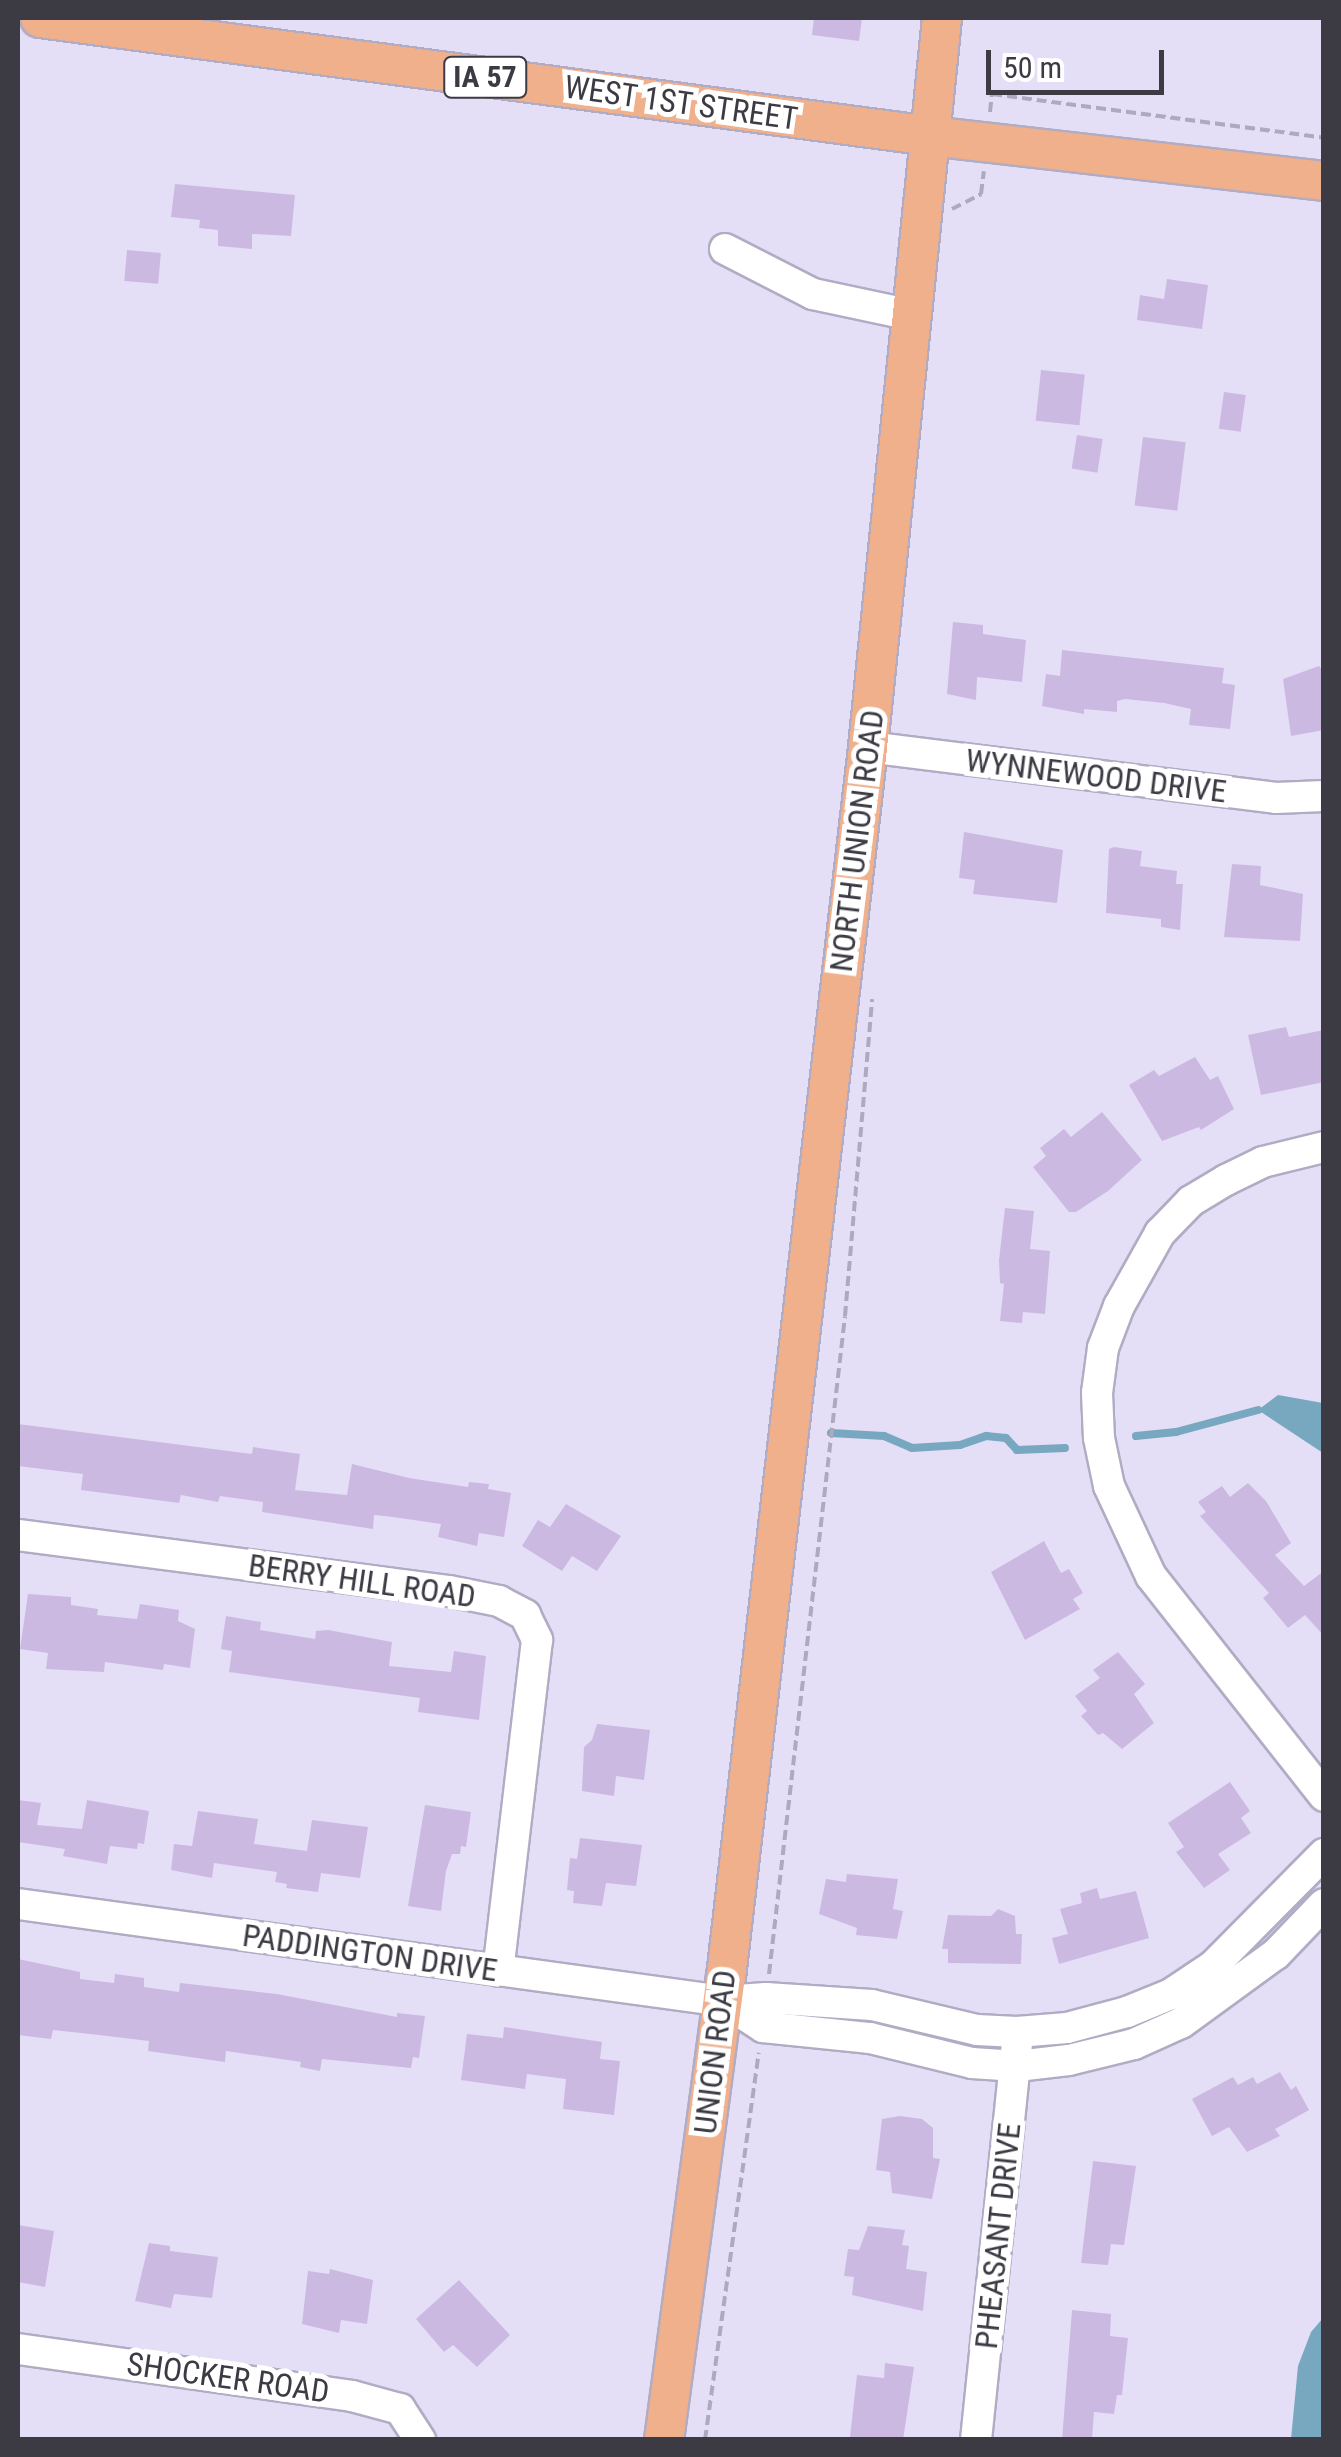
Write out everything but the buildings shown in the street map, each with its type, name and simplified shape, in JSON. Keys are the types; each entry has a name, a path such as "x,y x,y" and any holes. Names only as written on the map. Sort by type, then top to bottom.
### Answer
{"main road":[{"name":"WEST 1ST STREET","path":"40,18 930,136 1324,181"},
{"name":"NORTH UNION ROAD","path":"761,1663 868,747 942,18"},
{"name":"UNION ROAD","path":"664,2440 723,2001 761,1663"}],"street":[{"path":"725,249 813,294 912,314"},
{"name":"WYNNEWOOD DRIVE","path":"868,747 1276,798 1324,796"},
{"path":"1324,1146 1263,1162 1226,1180 1192,1201 1160,1233 1119,1306 1104,1348 1097,1393 1099,1438 1109,1486 1151,1576 1324,1796"},
{"name":"BERRY HILL ROAD","path":"18,1536 448,1591 500,1601 525,1616 537,1640 498,1970"},
{"path":"764,2013 872,2005 977,2030 1017,2032 1067,2028 1128,2012 1170,1994 1225,1956 1324,1854"},
{"name":"PADDINGTON DRIVE","path":"18,1904 723,2001"},
{"path":"723,2001 972,2063 1017,2066 1069,2060 1134,2044 1181,2024 1276,1954 1324,1904"},
{"name":"PHEASANT DRIVE","path":"976,2440 1017,2066 1017,2032"},
{"name":"SHOCKER ROAD","path":"18,2348 352,2396 400,2409 420,2440"}],"path":[{"path":"992,94 1324,138"},
{"path":"705,2440 764,2013 845,1316 873,984"}],"water":[{"path":"1278,1395 1323,1403 1323,1453 1258,1410"},
{"path":"1323,2318 1323,2439 1291,2439 1298,2366 1311,2332"}],"waterway":[{"path":"1136,1436 1176,1432 1258,1410"},
{"path":"831,1433 884,1436 912,1448 960,1445 986,1436 1006,1438 1017,1450 1065,1448"}]}
